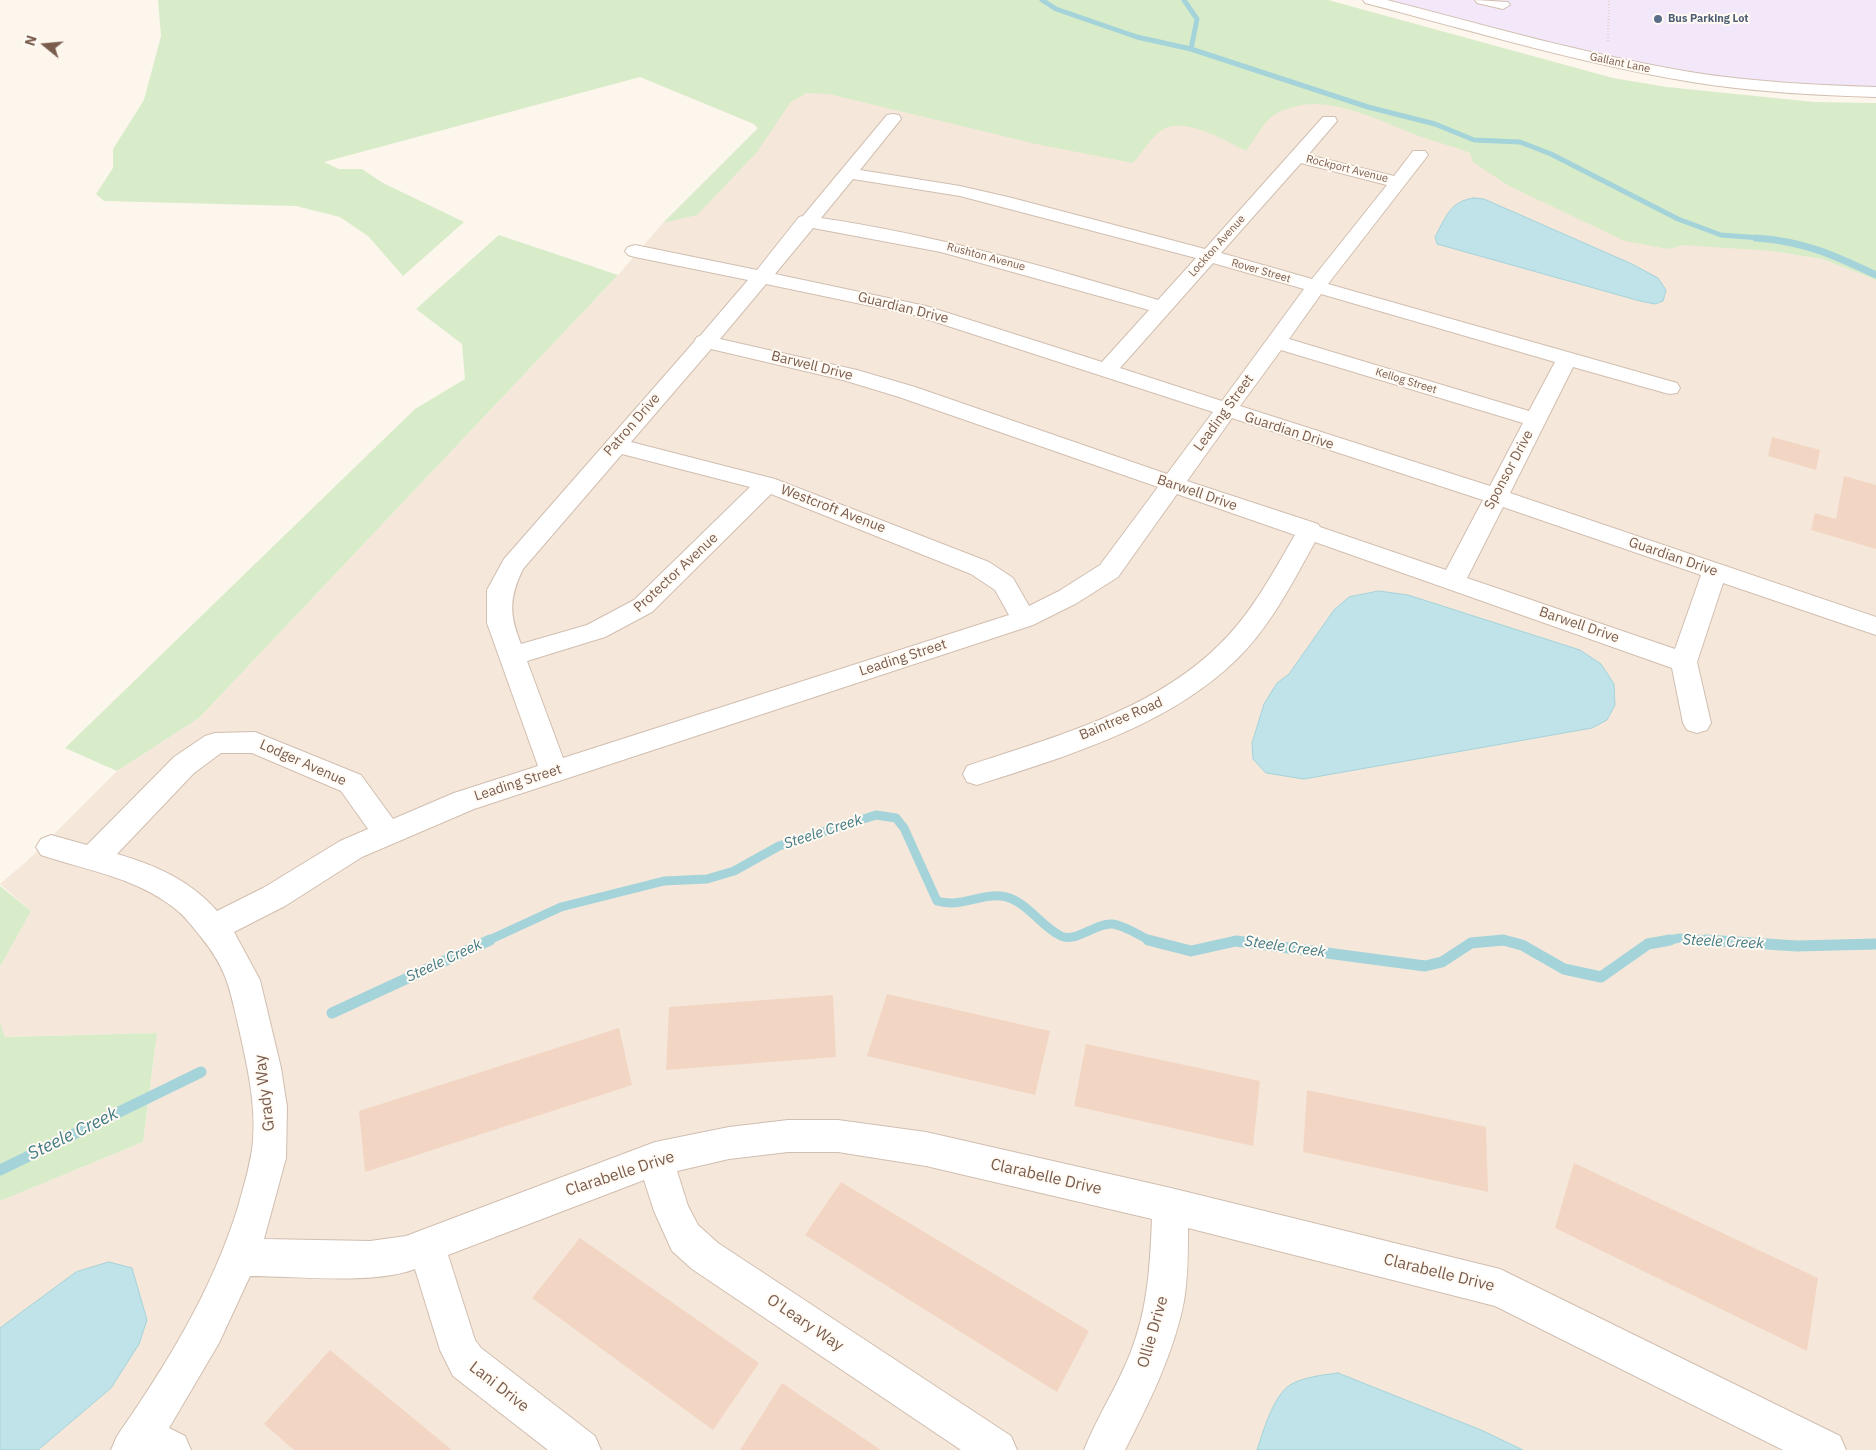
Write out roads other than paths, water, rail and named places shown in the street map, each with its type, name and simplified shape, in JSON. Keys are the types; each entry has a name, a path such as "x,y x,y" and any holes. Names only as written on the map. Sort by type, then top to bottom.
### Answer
{"street":[{"name":"Gallant Lane","path":"1370,0 1564,51 1664,73 1768,87 1876,92"},
{"path":"1482,0 1503,5"},
{"name":"Patron Drive","path":"554,770 500,623 500,590 513,565 704,341 762,277 806,221 893,119"},
{"name":"Lockton Avenue","path":"1106,371 1329,121"},
{"name":"Leading Street","path":"212,928 274,897 351,849 464,801 554,770 1024,619 1068,597 1109,571 1316,287 1419,154"},
{"name":"Rockport Avenue","path":"1297,157 1398,182"},
{"name":"Rover Street","path":"848,173 960,191 1209,256 1669,388"},
{"name":"Rushton Avenue","path":"806,221 920,240 997,259 1162,308"},
{"name":"Guardian Drive","path":"635,251 919,310 1225,411 1495,496 1876,626"},
{"name":"Barwell Drive","path":"704,341 849,375 907,392 1310,530 1684,662"},
{"name":"Kellog Street","path":"1276,342 1535,420"},
{"name":"Sponsor Drive","path":"1453,581 1567,359"},
{"name":"Westcroft Avenue","path":"615,445 768,484 980,568 1004,584 1024,619"},
{"name":"Protector Avenue","path":"512,655 590,634 621,622 643,606 768,484"},
{"name":"Baintree Road","path":"977,774 1152,708 1189,686 1224,655 1255,622 1310,530"},
{"path":"1697,722 1684,662 1715,571"},
{"name":"Lodger Avenue","path":"92,860 184,764 215,743 255,742 351,783 387,833"},
{"name":"Grady Way","path":"51,848 159,882 184,898 212,928 224,944 244,979 267,1084 271,1122 268,1163 251,1227 229,1282 148,1445"},
{"name":"Clarabelle Drive","path":"239,1256 370,1259 406,1254 530,1205 655,1159 729,1143 788,1136 838,1136 926,1149 1171,1206 1500,1288 1826,1450"},
{"name":"O'Leary Way","path":"655,1159 672,1211 685,1238 706,1256 998,1450"},
{"name":"Ollie Drive","path":"1104,1450 1134,1391 1151,1350 1165,1301 1171,1206"},
{"name":"Lani Drive","path":"427,1246 459,1350 467,1362 581,1450"}],"water":[{"path":"1474,198 1484,199 1632,264 1658,278 1666,290 1663,301 1655,304 1640,301 1437,244 1435,237 1454,206"},
{"path":"1379,591 1408,595 1580,650 1601,664 1614,684 1615,705 1607,720 1592,728 1304,779 1266,773 1253,759 1252,743 1264,704 1277,683 1289,674 1334,610 1349,597"},
{"path":"109,1262 132,1268 147,1320 139,1344 111,1388 38,1450 0,1450 0,1328 76,1272"},
{"path":"1338,1373 1481,1430 1523,1450 1257,1450 1269,1415 1284,1390 1301,1380"}],"waterway":[{"path":"1042,0 1056,9 1137,37 1191,49"},
{"path":"1184,0 1197,19 1191,49"},
{"path":"1191,49 1368,107 1435,124 1474,140 1520,142 1551,154 1678,219 1721,235 1774,239"},
{"path":"1756,238 1789,242 1818,250 1876,275"},
{"name":"Steele Creek","path":"487,941 561,907 664,881 707,879 734,871 779,846 876,815 896,818 904,828 937,901 954,903 1001,896 1018,902 1053,932 1061,936 1073,937 1099,926 1112,924 1127,928 1150,941"},
{"name":"Steele Creek","path":"1664,941 1680,938 1725,941"},
{"name":"Steele Creek","path":"332,1013 490,940"},
{"name":"Steele Creek","path":"1507,941 1522,945 1564,969 1601,977 1648,944 1670,940"},
{"name":"Steele Creek","path":"1706,940 1797,946 1876,944"},
{"name":"Steele Creek","path":"1150,941 1191,951 1236,941 1425,966 1442,962 1471,943 1492,941"},
{"name":"Steele Creek","path":"1492,941 1507,941"},
{"name":"Steele Creek","path":"1492,941 1507,941"},
{"name":"Steele Creek","path":"0,1170 201,1072"}],"place":[{"name":"Bus Parking Lot","path":"1658,19"}]}
